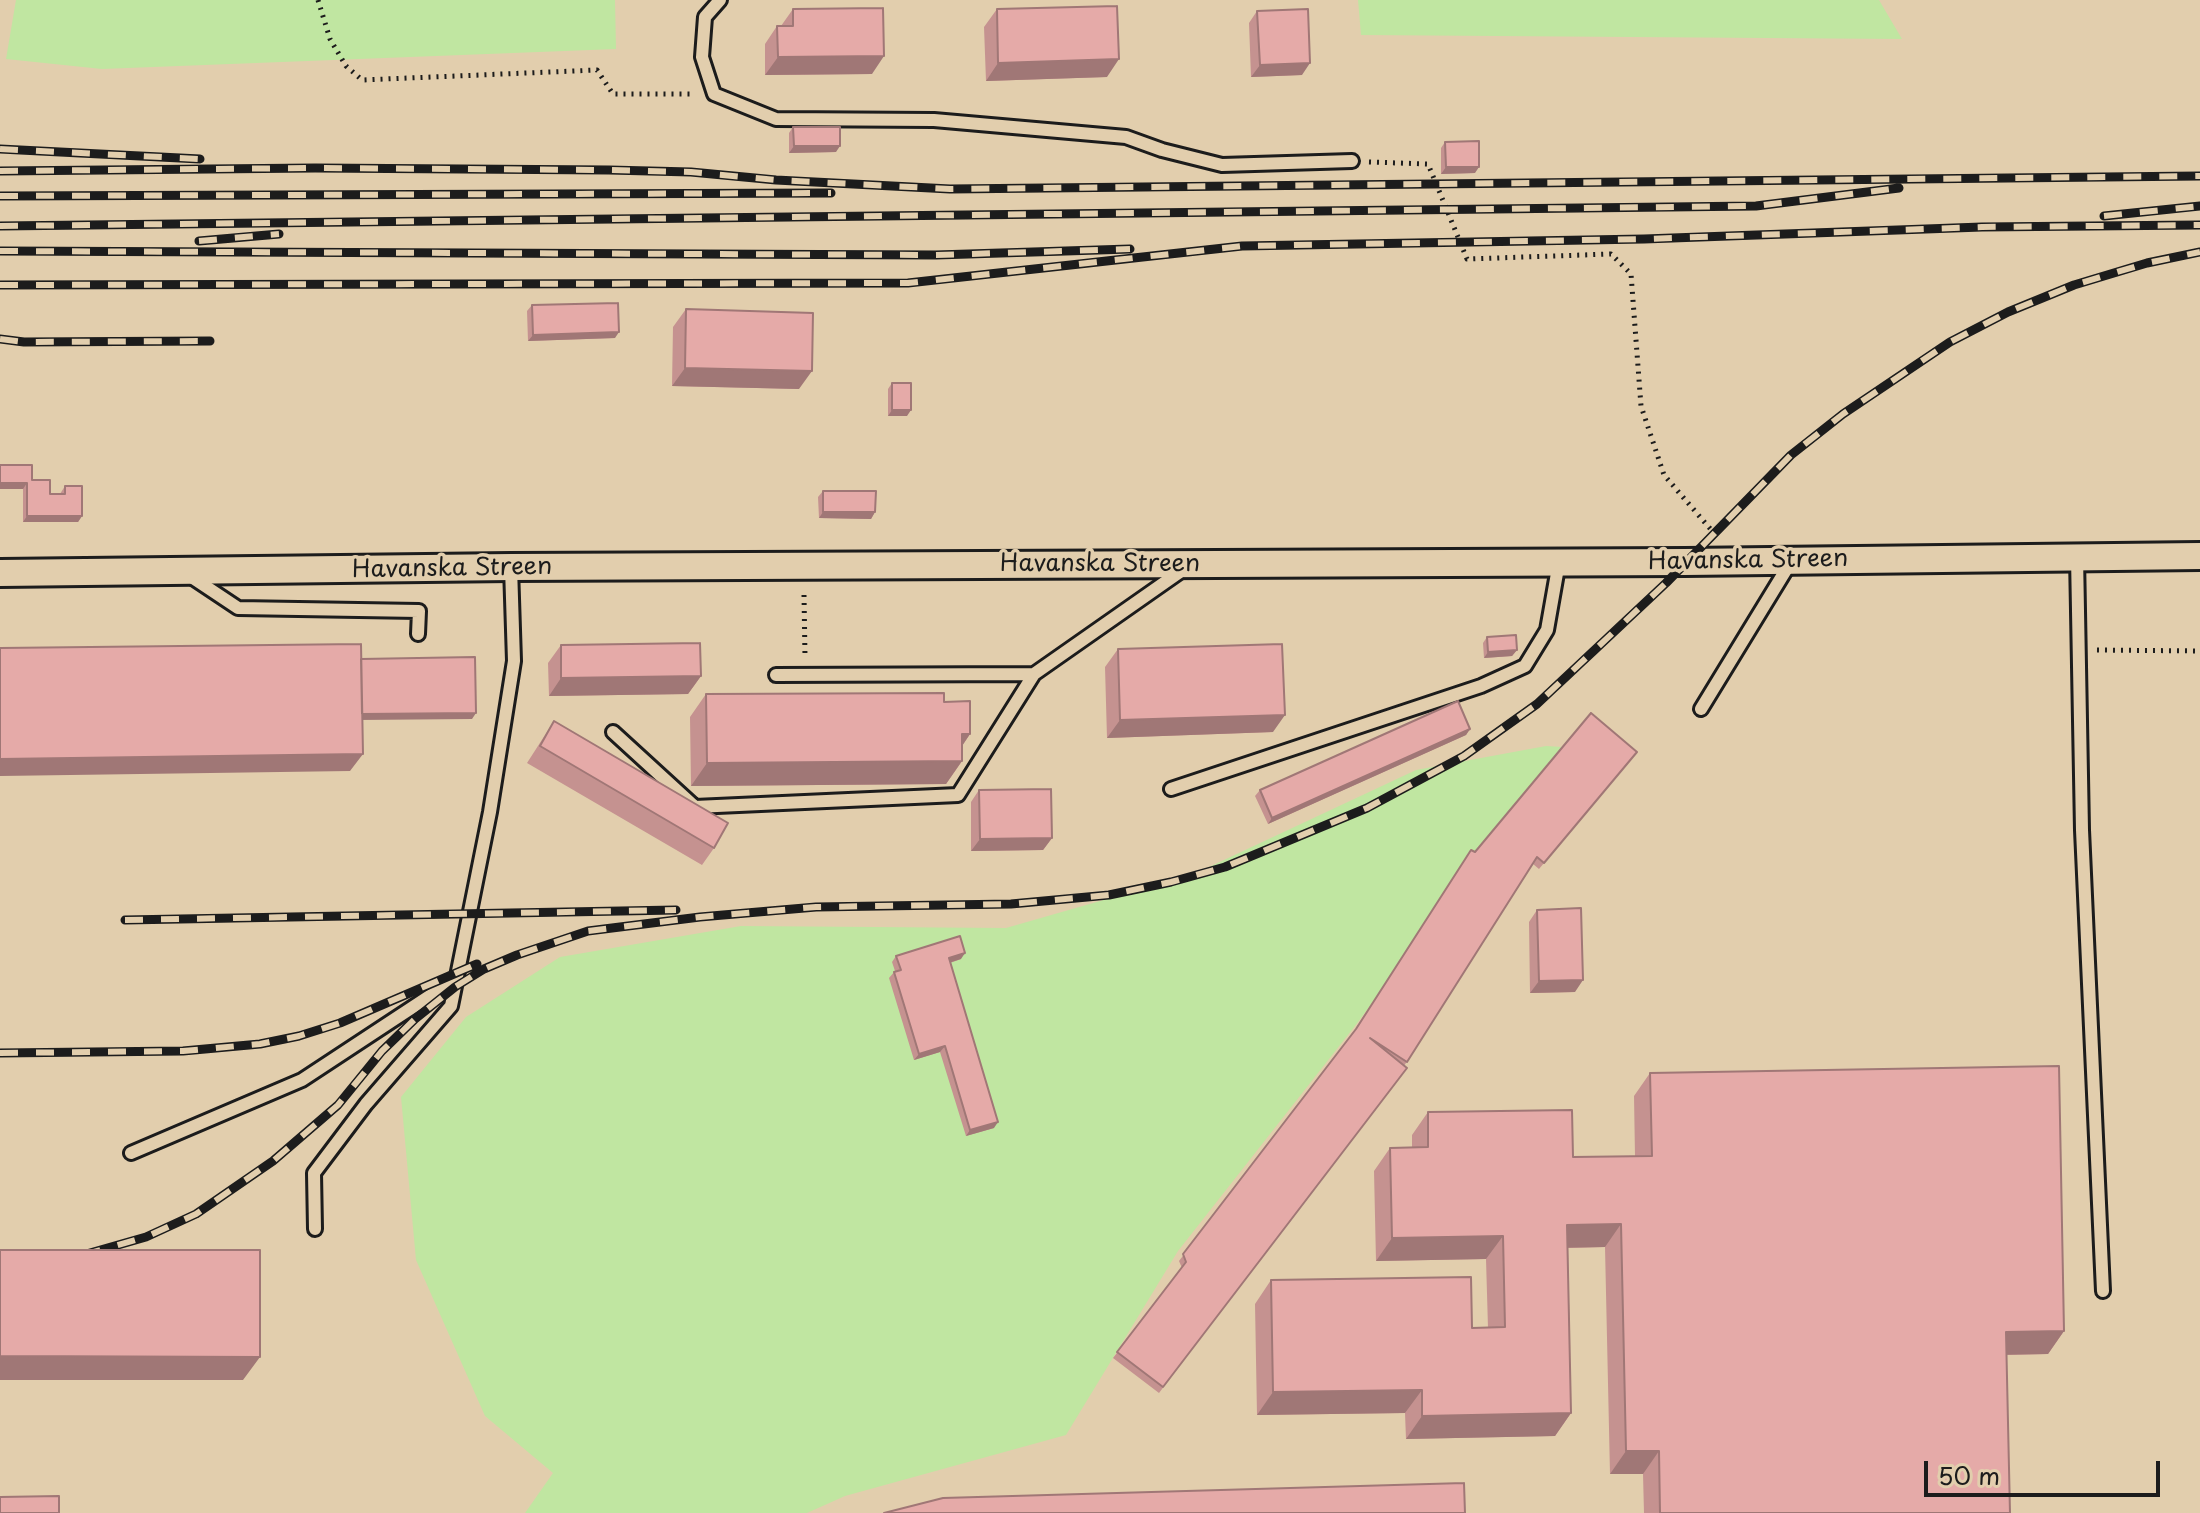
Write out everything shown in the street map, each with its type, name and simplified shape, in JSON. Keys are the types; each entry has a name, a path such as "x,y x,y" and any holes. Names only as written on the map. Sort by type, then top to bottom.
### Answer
{"street":[{"name":"Havanska Streen","path":"0,573 2200,556"}],"lane":[{"path":"720,0 705,17 702,57 714,94 776,119 934,120 1126,137 1222,165 1352,161"},
{"path":"2077,556 2082,830 2103,1291"},
{"path":"1701,709 1792,560"},
{"path":"1171,789 1481,686 1525,666 1547,630 1559,562"},
{"path":"613,732 695,807 958,795 1034,674 1193,563"},
{"path":"315,1229 314,1173 366,1104 451,1006 490,812 514,661 511,567"},
{"path":"184,572 238,608 419,611 418,634"},
{"path":"776,675 1034,674"},
{"path":"131,1153 302,1080 457,978"}],"path":[{"path":"318,0 330,39 346,66 362,80 597,70 613,94 714,94"},
{"path":"1352,161 1428,164 1467,259 1611,254 1631,274 1641,406 1664,475 1737,561"},
{"path":"804,620 805,650"},
{"path":"2078,650 2200,651"}],"green space":[{"path":"16,0 615,0 616,49 102,69 6,59"},
{"path":"1358,0 1879,0 1902,39 1361,35"},
{"path":"1546,746 1563,747 1355,1026 1178,1251 1066,1435 845,1496 807,1513 525,1513 553,1473 485,1416 416,1260 401,1097 466,1017 560,957 741,926 1006,928 1194,874 1416,770"}],"building":[{"path":"1117,6 1119,59 998,63 997,9"},
{"path":"883,8 884,56 778,57 777,26 793,26 793,9"},
{"path":"1308,9 1310,63 1260,65 1257,11"},
{"path":"793,127 840,127 840,146 794,146"},
{"path":"1479,141 1479,167 1446,167 1445,142"},
{"path":"618,303 619,332 533,335 532,305"},
{"path":"686,309 813,313 812,371 685,368"},
{"path":"892,383 911,383 911,410 892,410"},
{"path":"0,465 32,465 32,480 50,480 50,494 65,494 65,486 82,486 82,516 27,516 27,483 0,483"},
{"path":"823,491 876,491 875,512 823,512"},
{"path":"1516,635 1517,650 1488,652 1487,637"},
{"path":"700,643 701,676 561,678 561,645"},
{"path":"361,644 363,754 0,759 0,648"},
{"path":"1282,644 1285,715 1120,720 1118,649"},
{"path":"475,657 476,713 362,714 361,659"},
{"path":"944,693 944,702 970,701 970,734 962,734 962,761 707,763 706,694"},
{"path":"1458,701 1470,729 1272,818 1260,790"},
{"path":"1591,713 1637,752 1544,863 1537,857 1407,1062 1370,1038 1407,1068 1163,1387 1117,1352 1186,1262 1183,1254 1356,1029 1471,850 1475,852"},
{"path":"554,721 728,823 714,848 540,746"},
{"path":"1051,789 1052,838 980,839 979,790"},
{"path":"1581,908 1583,980 1539,981 1537,910"},
{"path":"960,936 965,953 949,958 998,1122 970,1130 945,1046 919,1054 894,972 901,970 896,956"},
{"path":"2059,1066 2064,1331 2006,1332 2010,1513 1660,1513 1659,1451 1626,1451 1621,1224 1567,1225 1571,1413 1422,1416 1422,1390 1273,1392 1271,1280 1471,1277 1472,1328 1505,1327 1503,1236 1392,1238 1390,1148 1428,1147 1428,1112 1572,1110 1573,1157 1652,1156 1650,1073"},
{"path":"0,1250 260,1250 260,1357 0,1356"},
{"path":"1464,1483 1465,1513 884,1513 943,1498"},
{"path":"59,1496 59,1513 0,1513 0,1497"}],"railway":[{"path":"0,149 200,159"},
{"path":"0,171 315,168 609,170 691,172 776,180 950,189 2200,176"},
{"path":"0,226 1756,206 1899,188"},
{"path":"0,196 831,193"},
{"path":"2104,216 2200,206"},
{"path":"0,285 908,283 1242,246 1644,239 1982,227 2200,225"},
{"path":"199,241 279,234"},
{"path":"0,251 936,255 1130,249"},
{"path":"83,1255 146,1237 196,1214 273,1161 338,1105 382,1051 415,1019 455,987 484,969 517,955 588,931 700,917 816,907 1011,904 1109,895 1225,867 1367,808 1464,756 1537,704 1666,583 1791,455 1843,414 1950,342 2008,312 2074,285 2147,263 2200,252"},
{"path":"0,339 24,342 210,341"},
{"path":"125,920 676,910"},
{"path":"0,1053 183,1051 260,1044 340,1023 477,964"}]}
